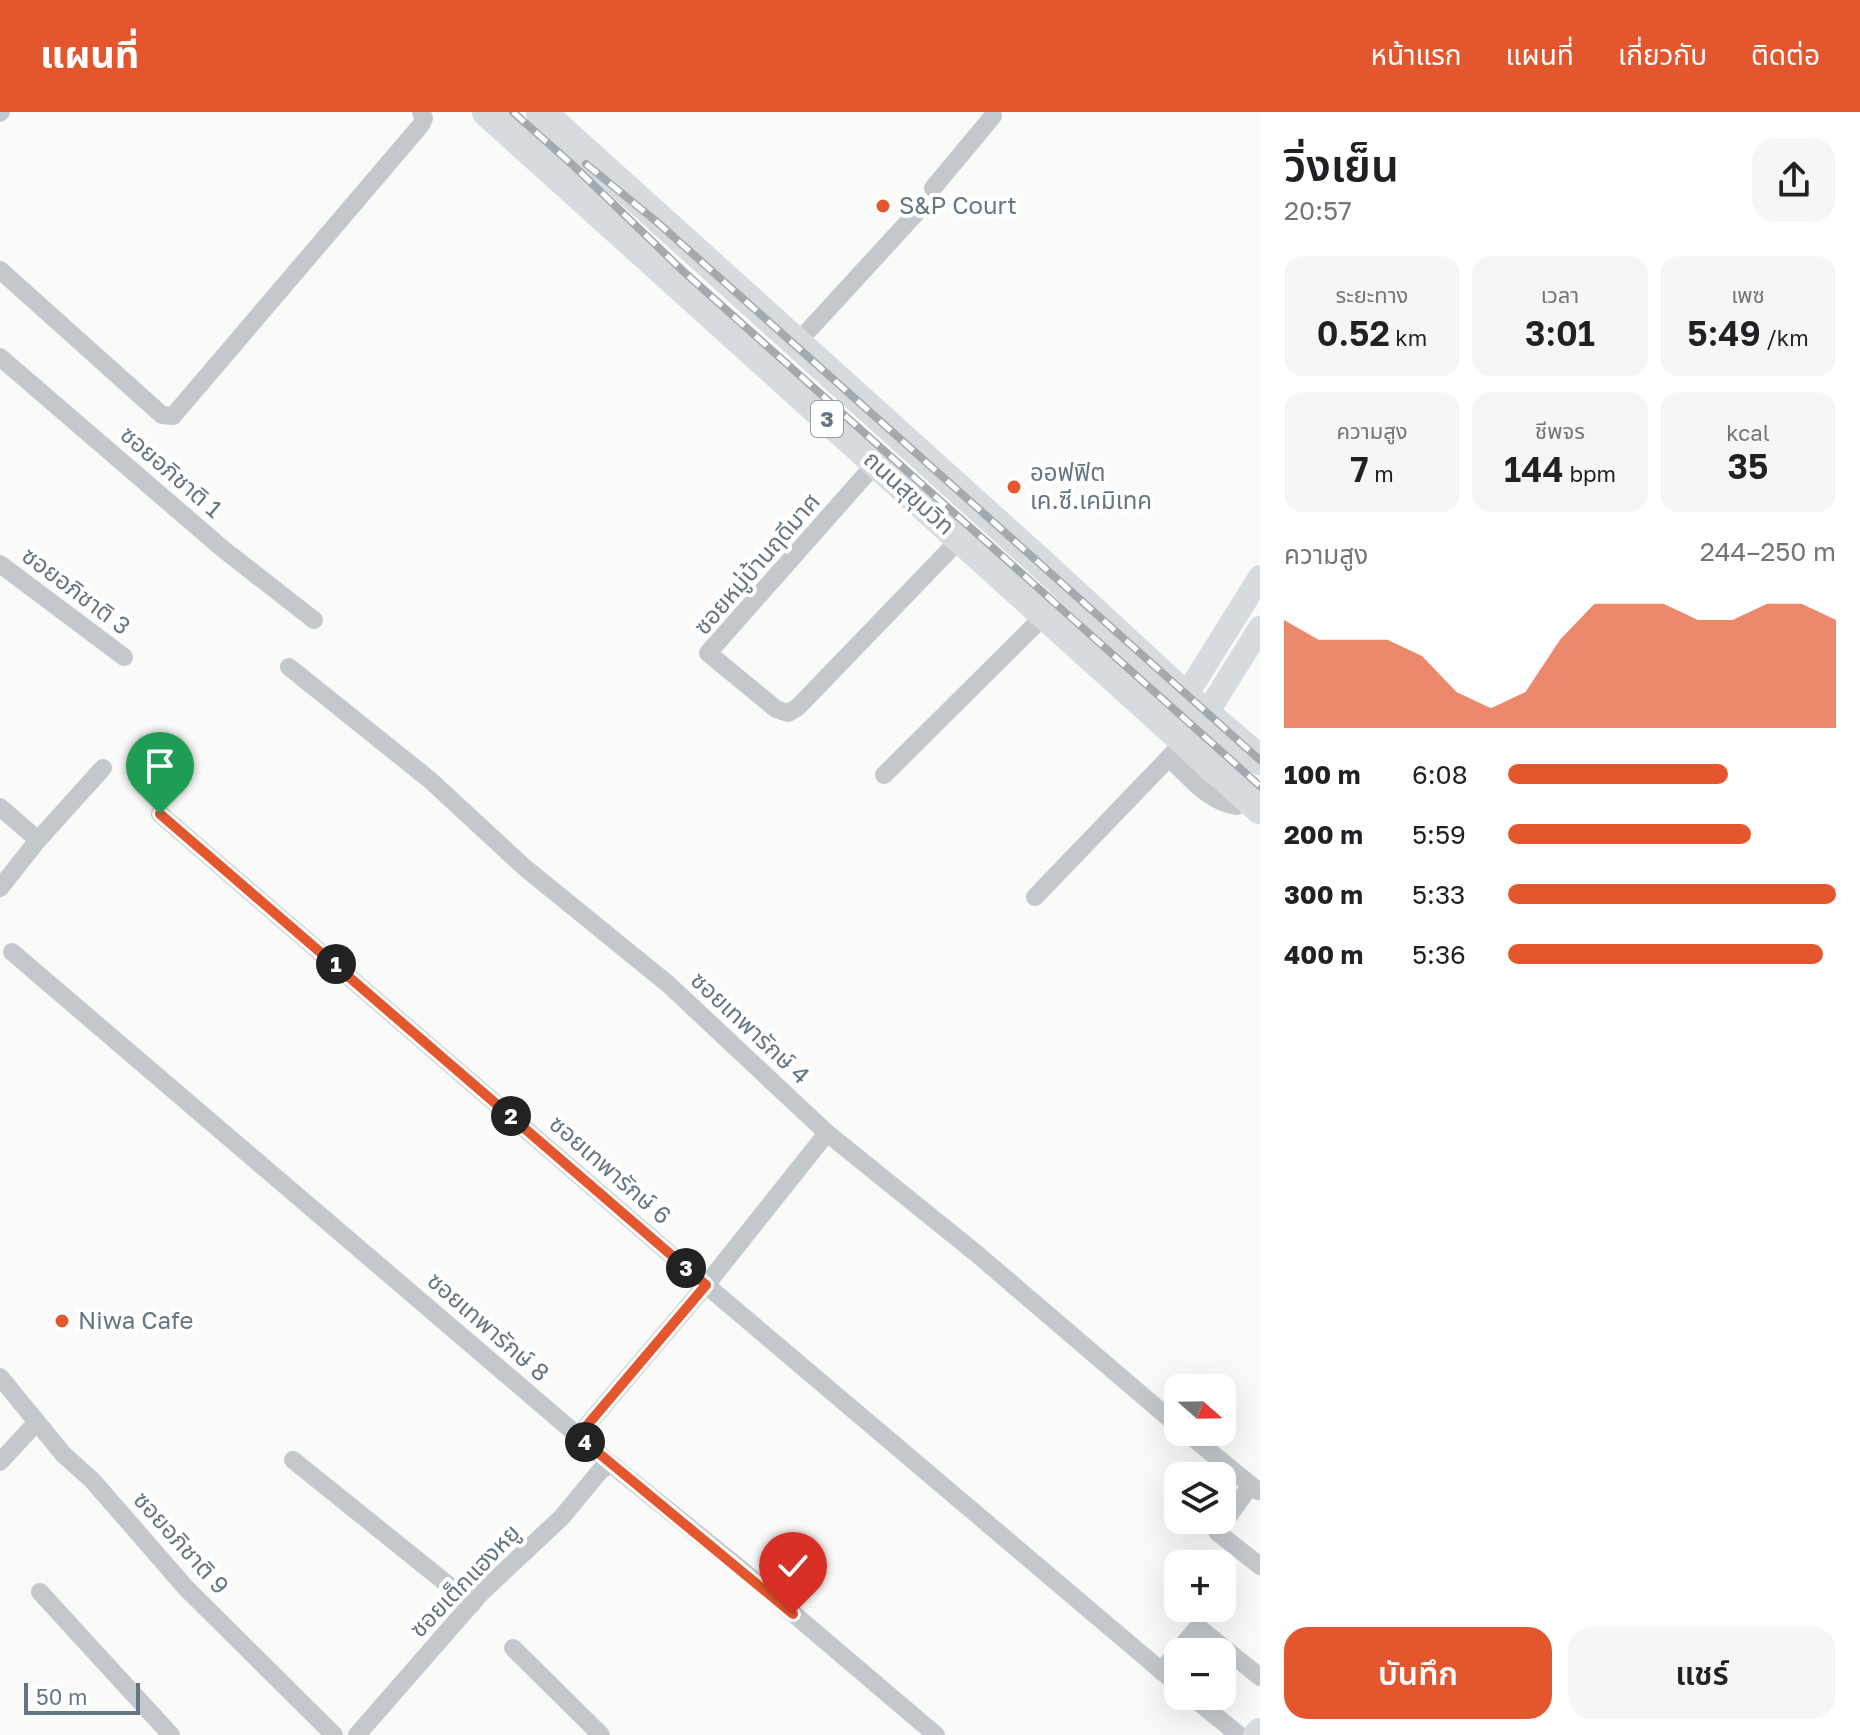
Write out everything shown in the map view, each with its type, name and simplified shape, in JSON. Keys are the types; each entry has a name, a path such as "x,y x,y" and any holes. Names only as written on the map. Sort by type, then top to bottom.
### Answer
{"highway":[{"name":"ถนนสุขุมวิท","path":"487,112 1045,615 1177,743 1254,803"},
{"name":"ถนนสุขุมวิท","path":"541,112 1260,760"}],"main road":[{"path":"1177,743 1260,577"},
{"path":"1196,705 1260,628"}],"street":[{"path":"0,270 162,415 173,416 421,125 424,118 421,112"},
{"path":"933,188 993,116"},
{"path":"797,343 919,210"},
{"name":"ซอยอภิชาติ 1","path":"0,357 223,549 314,620"},
{"name":"ซอยหมู่บ้านฤดีมาศ","path":"876,463 708,653 776,709 788,713 798,707 960,539"},
{"name":"ซอยอภิชาติ 3","path":"0,564 124,657"},
{"path":"884,775 1045,615"},
{"name":"ซอยเทพารักษ์ 4","path":"289,667 430,780 524,867 668,984 827,1133 977,1254 1164,1414"},
{"path":"1035,897 1177,743"},
{"path":"0,888 38,840 103,768"},
{"path":"0,807 38,840"},
{"name":"ซอยเทพารักษ์ 6","path":"160,814 706,1285 1164,1673"},
{"name":"ซอยเทพารักษ์ 8","path":"12,952 611,1464 753,1579 936,1735"},
{"path":"578,1436 706,1285 827,1133"},
{"name":"ซอยอภิชาติ 9","path":"0,1377 64,1455 92,1480 186,1588 334,1735"},
{"path":"0,1462 36,1423"},
{"path":"1203,1446 1255,1489 1217,1532 1260,1566"},
{"path":"293,1460 472,1604"},
{"name":"ซอยเต็กแฮงหยู","path":"357,1735 472,1604 562,1517 600,1471 611,1464"},
{"path":"40,1592 171,1735"},
{"path":"1161,1671 1198,1627 1260,1677"},
{"path":"513,1648 601,1735"},
{"path":"1208,1710 1239,1735"}],"railway":[{"path":"513,112 684,272 1260,786"},
{"path":"586,164 657,222 1260,760"}],"place":[{"name":"S&P Court","path":"883,206"},
{"name":"ออฟฟิต เค.ซี.เคมิเทค","path":"1014,487"},
{"name":"Niwa Cafe","path":"62,1321"}],"route":[{"path":"160,814 706,1285 578,1436 793,1614"}]}
